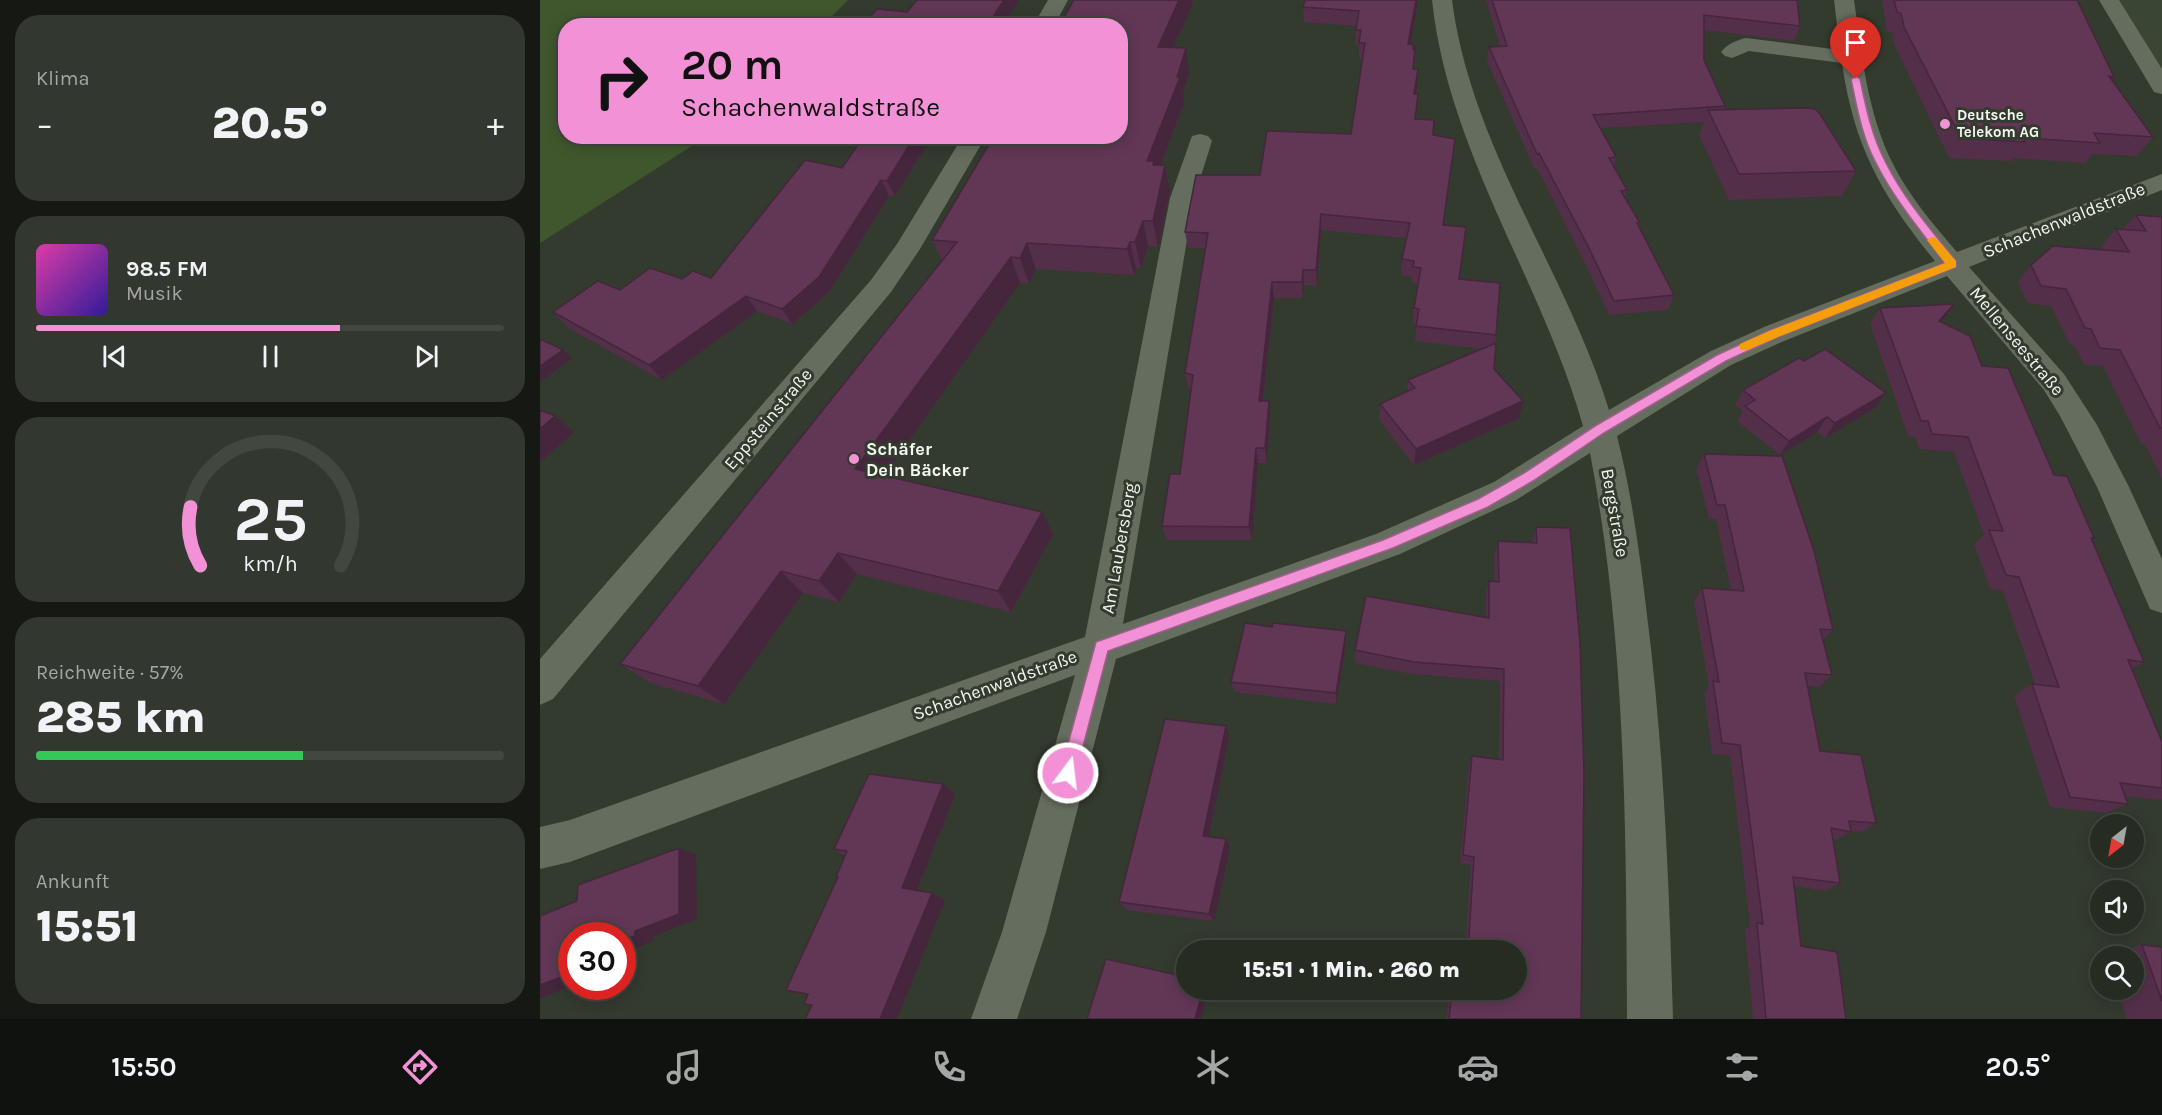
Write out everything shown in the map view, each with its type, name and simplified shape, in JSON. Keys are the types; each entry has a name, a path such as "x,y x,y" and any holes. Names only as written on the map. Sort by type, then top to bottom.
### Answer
{"street":[{"path":"1048,18 1058,0"},
{"name":"Bergstraße","path":"1442,0 1450,48 1468,108 1498,189 1567,340 1600,430 1621,536 1640,717 1647,823 1650,1019"},
{"name":"Mellenseestraße","path":"1844,0 1865,124 1881,163 1915,217 1952,264 2054,382 2071,408 2096,449 2162,598"},
{"path":"2109,0 2162,87"},
{"path":"1732,52 1746,44 1853,58"},
{"name":"Am Laubersberg","path":"994,1019 1027,922 1101,647 1182,198 1200,141"},
{"name":"Eppsteinstraße","path":"540,687 881,286 907,249 970,144"},
{"name":"Schachenwaldstraße","path":"540,848 570,841 1388,544 1505,491 1600,430 1732,353 1774,334 2162,181"}],"shaded area":[{"path":"2117,0 2162,0 2162,70"}],"green space":[{"path":"540,0 848,0 830,18 558,18 558,144 695,144 540,243"}],"building":[{"path":"917,0 1004,0 992,18 869,18 877,9 907,12"},
{"path":"1074,0 1179,0 1158,47 1186,48 1177,77 1180,77 1147,161 1154,161 1153,165 1165,165 1153,221 1143,221 1135,242 1130,242 1127,249 1027,243 1020,258 1011,257 855,469 1042,512 998,591 838,553 819,581 781,571 698,686 620,664 957,242 932,240 989,144 1128,144 1128,18 1064,18"},
{"path":"1305,0 1416,0 1408,44 1413,44 1413,49 1415,48 1413,69 1418,69 1414,94 1418,94 1415,119 1434,120 1433,135 1455,139 1443,225 1466,227 1459,279 1500,283 1496,335 1416,326 1419,309 1414,308 1421,268 1413,267 1414,261 1402,259 1410,223 1321,214 1316,270 1303,270 1302,282 1272,282 1259,401 1269,401 1265,448 1256,448 1249,527 1162,526 1170,474 1180,474 1193,375 1185,373 1208,233 1185,232 1196,175 1260,175 1267,131 1351,134 1365,43 1359,43 1361,30 1356,30 1359,11 1303,7"},
{"path":"1492,0 1797,0 1800,26 1704,15 1704,60 1725,106 1593,115 1616,157 1609,158 1627,190 1621,191 1640,223 1637,223 1674,295 1614,301 1588,246 1539,153 1537,154 1489,47 1507,46"},
{"path":"1894,0 2077,0 2114,77 2109,76 2153,137 2094,133 2100,143 2023,138 2025,142 1961,138 1904,27 1901,13 1897,12"},
{"path":"1815,109 1820,114 1856,171 1739,174 1708,110"},
{"path":"858,144 910,144 887,181 881,180 819,277 782,309 746,296 649,365 553,312 598,281 620,290 650,268 682,279 693,271 711,278 805,160 842,168"},
{"path":"2136,215 2162,217 2162,428 2120,350 2100,348 2091,329 2085,328 2066,289 2041,286 2031,265 2053,246 2129,252 2116,229 2146,231"},
{"path":"1954,304 1939,321 1970,336 1982,366 2008,368 2054,475 2067,476 2144,662 2128,660 2162,742 2162,788 2120,783 2128,804 2070,797 2032,684 2059,687 2019,577 2006,575 1989,530 2003,531 1968,437 1932,434 1928,421 1921,421 1880,308"},
{"path":"540,339 563,350 540,366"},
{"path":"1496,343 1494,369 1523,401 1416,449 1380,404 1415,388 1408,380"},
{"path":"1825,349 1886,393 1835,423 1827,417 1789,441 1745,406 1755,400 1743,390 1799,358 1804,361"},
{"path":"540,410 555,416 540,429"},
{"path":"1704,454 1782,456 1814,551 1833,630 1820,629 1832,675 1805,673 1820,751 1861,755 1876,823 1849,821 1851,832 1831,828 1840,883 1793,877 1801,946 1837,952 1846,1019 1766,1019 1757,923 1763,924 1740,745 1722,743 1713,681 1719,682 1702,588 1744,591 1725,505 1717,505"},
{"path":"1536,527 1570,528 1580,644 1584,773 1581,1019 1449,1019 1451,1000 1527,1000 1527,940 1469,940 1474,857 1463,855 1472,756 1503,760 1504,669 1414,662 1355,650 1366,596 1489,618 1489,581 1499,582 1498,541 1537,543"},
{"path":"1245,623 1272,627 1273,623 1346,631 1336,693 1231,682"},
{"path":"1165,719 1226,726 1203,836 1226,839 1209,914 1119,902"},
{"path":"869,774 943,784 902,888 932,893 880,1019 805,1019 812,1005 804,1004 808,994 786,990 838,877 836,877 847,851 834,849"},
{"path":"679,848 679,914 636,931 636,922 558,922 558,978 540,985 540,916 577,901 578,885"},
{"path":"2142,945 2162,947 2162,1001 2144,946"},
{"path":"1106,959 1176,975 1176,1000 1200,1000 1195,1019 1087,1019"}],"slow traffic":[{"path":"1744,347 1952,264 1932,240"}],"place":[{"name":"Deutsche Telekom AG","path":"1945,124"},
{"name":"Schäfer Dein Bäcker","path":"854,459"}],"route":[{"path":"1068,773 1101,647 1388,544 1483,503 1564,455 1660,393 1721,358 1774,334 1952,264 1899,195 1881,163 1865,124 1856,79"}]}
